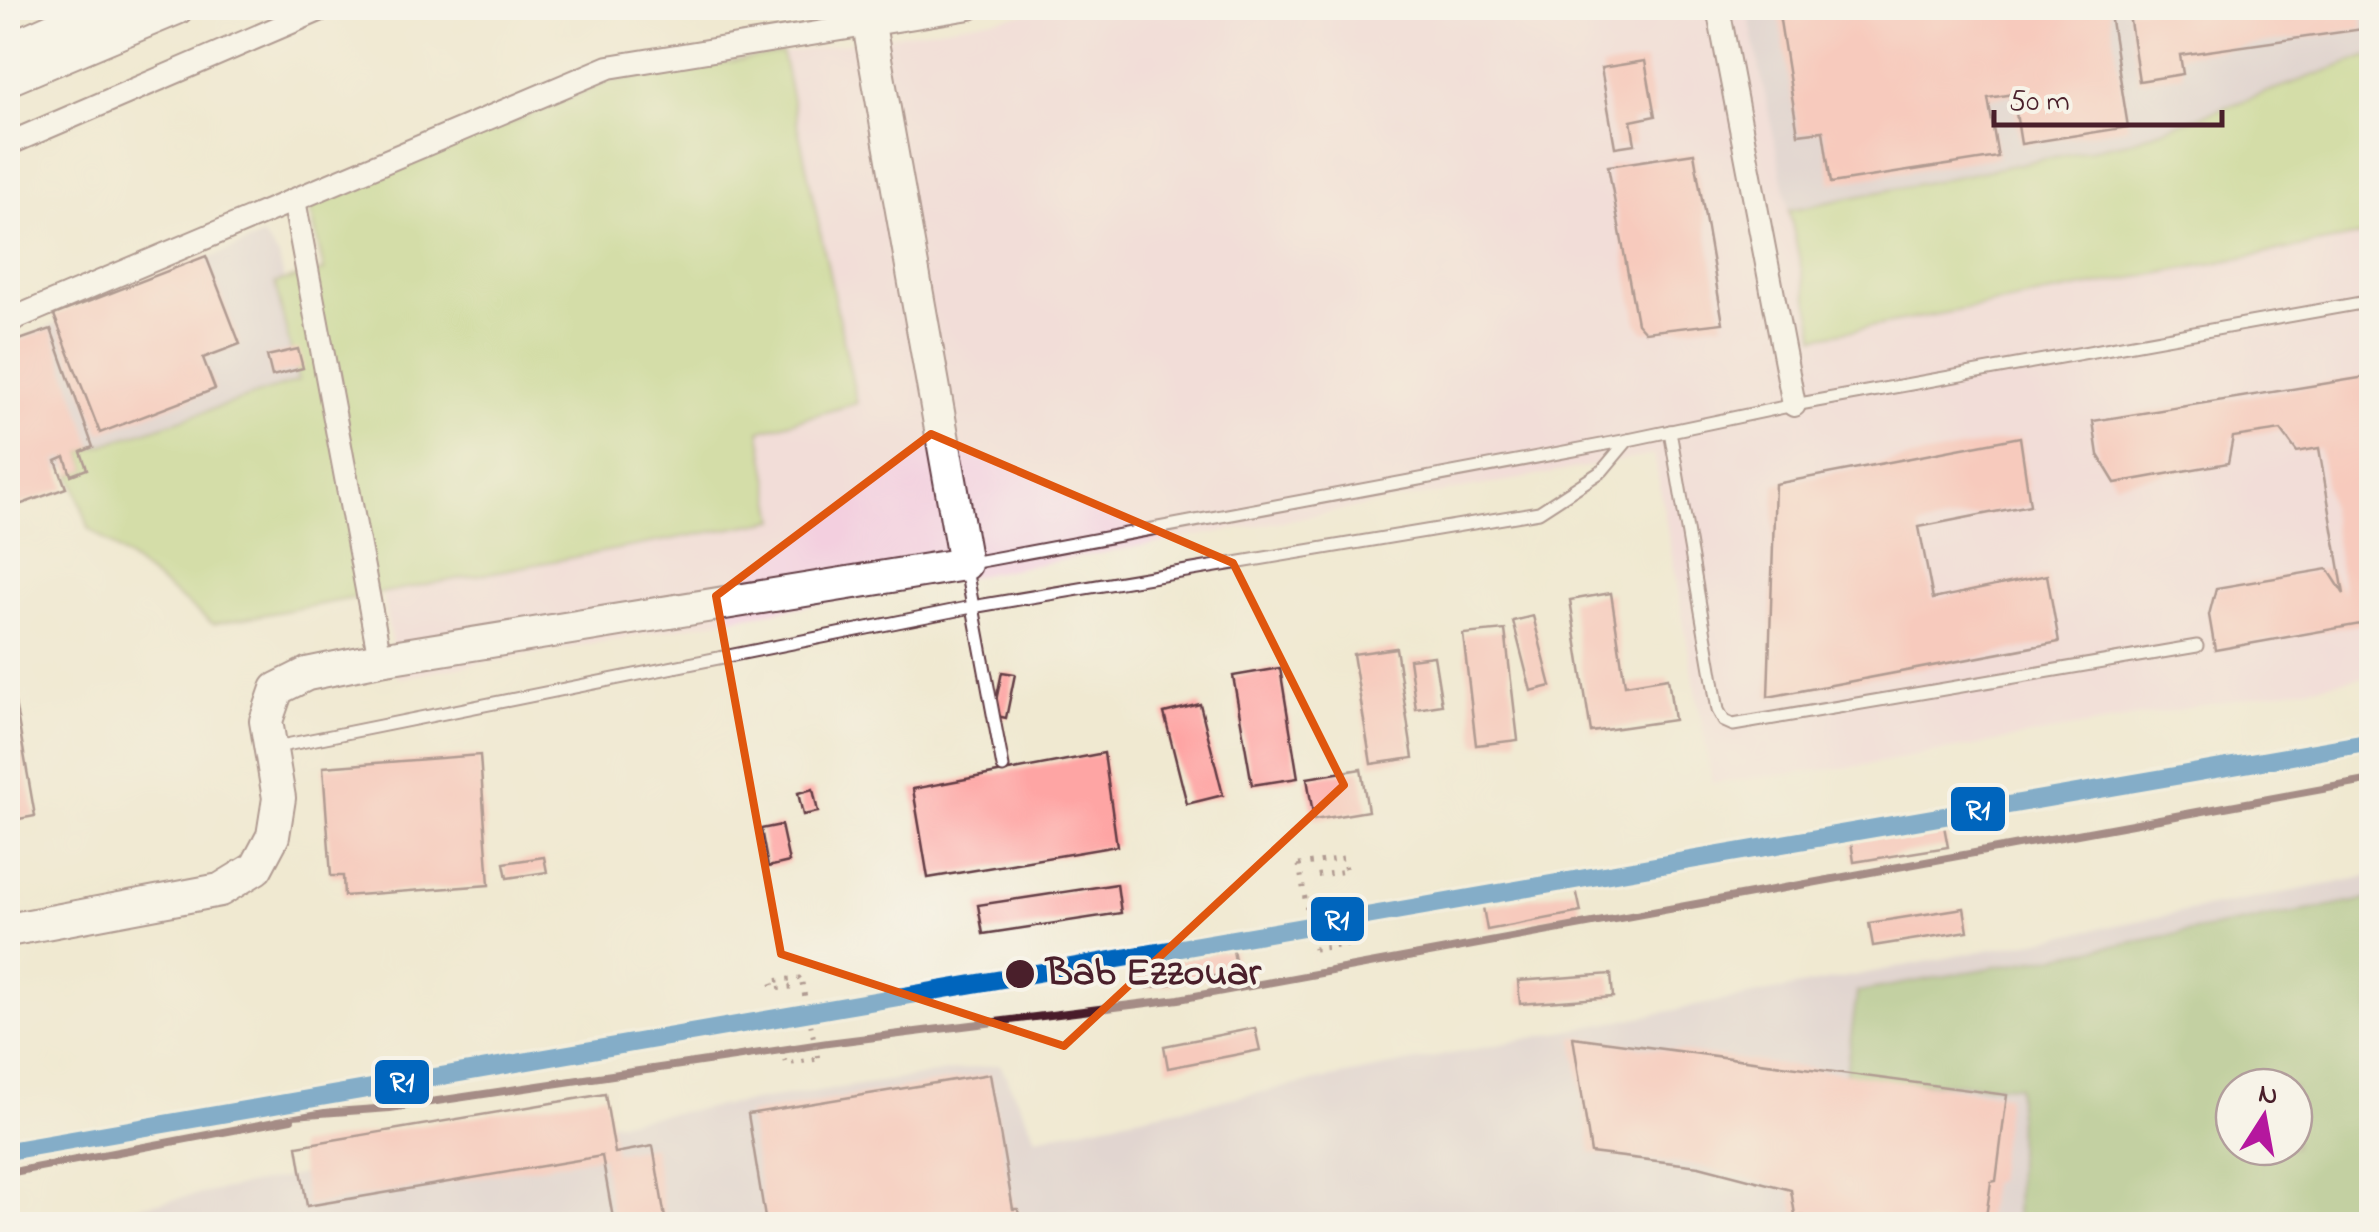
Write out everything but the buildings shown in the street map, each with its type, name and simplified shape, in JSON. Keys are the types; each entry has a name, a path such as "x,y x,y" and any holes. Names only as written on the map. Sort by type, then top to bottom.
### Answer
{"street":[{"path":"8,49 102,8"},
{"path":"8,78 177,8"},
{"path":"8,144 324,8"},
{"path":"8,321 609,67 868,15 970,8"},
{"path":"1718,8 1794,405"},
{"path":"8,930 220,890 256,868 274,836 278,798 266,721 278,689 306,674 965,564 868,15"},
{"path":"294,200 380,659"}],"lane":[{"path":"1003,768 965,564 1628,440 1794,405 2372,301"},
{"path":"1670,431 1718,710 1724,720 1733,724 2196,646"},
{"path":"272,747 972,607 1539,512 1602,472 1628,440"}],"path":[{"path":"1314,876 1346,871 1343,858 1299,865 1314,949 1358,944 1355,930 1332,934"},
{"path":"791,987 774,989 771,982 799,978 818,1059 786,1064 782,1052 805,1048"}],"highlighted area":[{"path":"931,434 1233,563 1344,785 1064,1046 781,954 716,596"}],"shaded area":[{"path":"1062,8 1747,8 1790,210 2128,142 2371,55 2371,676 1859,766 1712,783 1654,455 398,678 310,207 607,82"},
{"path":"1747,8 2371,8 2371,55 2128,142 1789,210"},
{"path":"263,236 279,257 308,393 8,486 8,344"},
{"path":"2371,876 2371,1224 48,1224 424,1150 1000,1064 1036,1137"}],"green space":[{"path":"782,53 857,403 760,431 776,520 213,624 89,528 71,475 87,469 81,452 298,381 275,283 324,271 310,207 607,82"},
{"path":"2371,55 2371,234 1816,337 1789,210 2128,142"},
{"path":"2371,899 2371,1224 2016,1224 2018,1086 1845,1080 1857,992"}],"railway":[{"path":"8,1151 2372,742"},
{"path":"279,1116 390,1108 828,1043 1179,999 2372,780"},
{"path":"8,1173 291,1119"}],"transit line":[{"name":"R1","path":"8,1151 2372,742"}],"place":[{"name":"Bab Ezzouar","path":"1020,974"}]}
